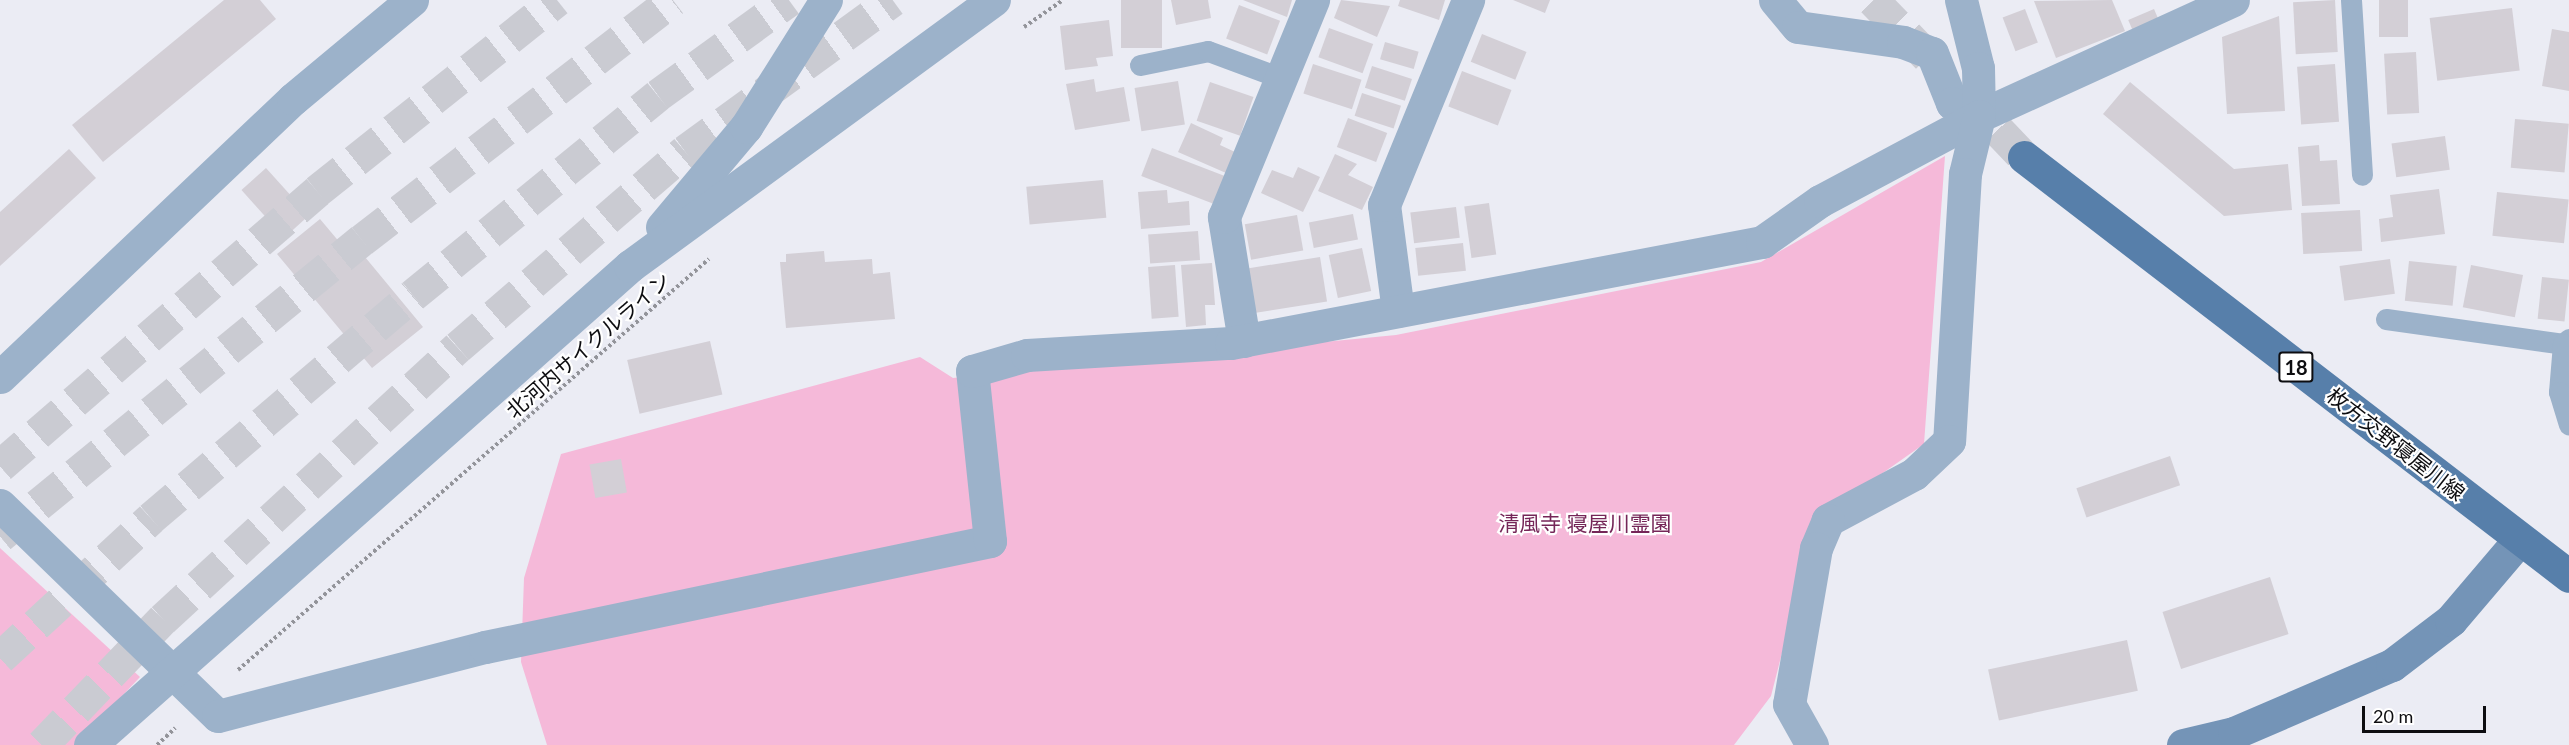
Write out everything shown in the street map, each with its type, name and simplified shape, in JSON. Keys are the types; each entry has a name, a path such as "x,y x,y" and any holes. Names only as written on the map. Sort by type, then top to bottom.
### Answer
{"main road":[{"name":"枚方交野寝屋川線","path":"2024,157 2569,576"}],"street":[{"path":"0,376 293,99 412,0"},
{"path":"630,266 746,127 826,0"},
{"path":"90,745 630,266 994,0"},
{"path":"1244,341 1224,217 1313,0"},
{"path":"1398,311 1384,205 1468,0"},
{"path":"1775,0 1798,27 1903,42 1932,53 1952,103 1979,116"},
{"path":"1812,745 1789,704 1816,548 1828,520 1914,474 1949,441 1965,174 1979,116 1978,68 1961,0"},
{"path":"0,506 175,669 218,716 485,646 990,541 972,371 1026,355 1244,341 1762,242 1820,201 1979,116 2233,0"},
{"path":"2183,745 2234,733 2392,665 2451,620 2520,539"}],"lane":[{"path":"2351,0 2362,175"},
{"path":"1140,65 1208,51 1281,78"},
{"path":"2386,319 2566,342 2559,392 2569,424"}],"path":[{"path":"1015,33 1063,0"},
{"name":"北河内サイクルライン","path":"158,745 204,699 714,254"}],"green space":[{"name":"清風寺 寝屋川霊園","path":"1945,156 1924,444 1816,520 1771,696 1734,745 547,745 521,662 524,578 561,454 920,357 953,378 1396,335 1761,262"},
{"path":"0,548 140,677 76,745 0,745"}],"building":[{"path":"224,0 260,0 276,19 103,162 72,125"},
{"path":"1121,0 1162,0 1162,48 1121,48"},
{"path":"1171,0 1208,0 1211,18 1176,25"},
{"path":"1243,0 1292,0 1287,17"},
{"path":"1341,0 1390,6 1377,37 1334,18"},
{"path":"1400,0 1445,0 1439,20 1398,6"},
{"path":"1513,0 1550,0 1545,13"},
{"path":"2112,0 2125,31 2056,58 2034,1"},
{"path":"2335,0 2338,52 2296,54 2293,2"},
{"path":"2379,0 2408,0 2408,37 2379,37"},
{"path":"1239,5 1280,21 1267,54 1226,39"},
{"path":"2512,8 2520,71 2437,81 2430,18"},
{"path":"2025,9 2038,43 2015,51 2003,18"},
{"path":"2154,9 2160,23 2134,34 2128,20"},
{"path":"2279,16 2285,111 2227,114 2222,37"},
{"path":"1109,20 1113,56 1096,58 1098,66 1065,70 1060,26"},
{"path":"1329,28 1373,44 1363,73 1318,57"},
{"path":"2552,29 2569,32 2569,91 2542,86"},
{"path":"1482,34 1527,52 1515,80 1471,62"},
{"path":"1385,42 1419,52 1414,69 1380,59"},
{"path":"2416,52 2419,113 2387,115 2384,54"},
{"path":"1313,64 1362,80 1352,109 1303,93"},
{"path":"2335,64 2339,122 2301,125 2297,67"},
{"path":"1372,66 1412,79 1405,101 1365,88"},
{"path":"1462,71 1511,90 1498,125 1448,106"},
{"path":"1094,79 1096,92 1124,87 1130,121 1075,130 1066,84"},
{"path":"1178,81 1185,124 1141,131 1135,88"},
{"path":"1210,82 1253,97 1240,136 1197,121"},
{"path":"2130,82 2234,169 2288,164 2292,210 2224,216 2103,114"},
{"path":"1362,93 1401,106 1394,128 1355,116"},
{"path":"1348,118 1387,133 1376,162 1337,147"},
{"path":"2515,119 2569,124 2565,173 2511,168"},
{"path":"1191,123 1223,138 1220,145 1235,152 1226,173 1178,152"},
{"path":"2445,136 2450,170 2396,177 2392,144"},
{"path":"2319,145 2320,161 2337,160 2340,204 2302,206 2298,147"},
{"path":"1152,148 1227,177 1216,205 1141,176"},
{"path":"69,149 96,178 0,266 0,212"},
{"path":"1335,154 1357,164 1348,175 1373,187 1362,210 1318,191"},
{"path":"1298,167 1320,177 1303,212 1261,193 1272,170 1293,178"},
{"path":"266,168 309,216 284,238 241,190"},
{"path":"1103,180 1106,218 1030,225 1026,187"},
{"path":"2439,189 2445,234 2381,242 2379,219 2393,217 2390,195"},
{"path":"1167,190 1168,203 1189,201 1190,225 1141,229 1138,192"},
{"path":"2497,192 2569,200 2564,243 2492,236"},
{"path":"1489,203 1496,254 1471,258 1464,206"},
{"path":"1456,207 1460,238 1414,243 1410,213"},
{"path":"2360,210 2362,251 2303,254 2301,213"},
{"path":"1353,214 1358,240 1314,248 1309,223"},
{"path":"1297,215 1303,250 1251,260 1245,224"},
{"path":"320,219 357,263 365,257 423,327 372,368 277,254"},
{"path":"1198,231 1200,260 1150,263 1148,234"},
{"path":"1463,243 1466,271 1418,276 1415,248"},
{"path":"1362,248 1371,291 1338,298 1329,255"},
{"path":"824,251 825,262 872,259 873,274 890,272 895,319 786,328 780,262 786,262 786,254"},
{"path":"1320,257 1327,301 1248,314 1241,270"},
{"path":"2390,259 2395,294 2344,301 2339,266"},
{"path":"2409,261 2457,266 2453,306 2405,301"},
{"path":"1212,263 1215,305 1205,305 1206,325 1186,327 1181,265"},
{"path":"1175,265 1179,317 1152,319 1148,267"},
{"path":"2471,265 2523,275 2515,317 2463,307"},
{"path":"2542,277 2569,280 2564,322 2538,319"},
{"path":"710,341 722,395 640,414 627,360"},
{"path":"2170,456 2180,485 2086,518 2076,488"},
{"path":"621,459 627,492 595,498 589,465"},
{"path":"2270,577 2289,634 2181,669 2163,612"},
{"path":"2127,640 2138,691 1999,720 1988,670"}],"tunnel":[{"path":"0,466 317,191 557,0"},
{"path":"0,536 362,240 673,0"},
{"path":"0,658 151,518 413,295 658,95 789,0"},
{"path":"42,745 163,619 458,347 685,151 893,0"},
{"path":"1873,0 1928,57"},
{"path":"1964,94 2024,157"}]}
